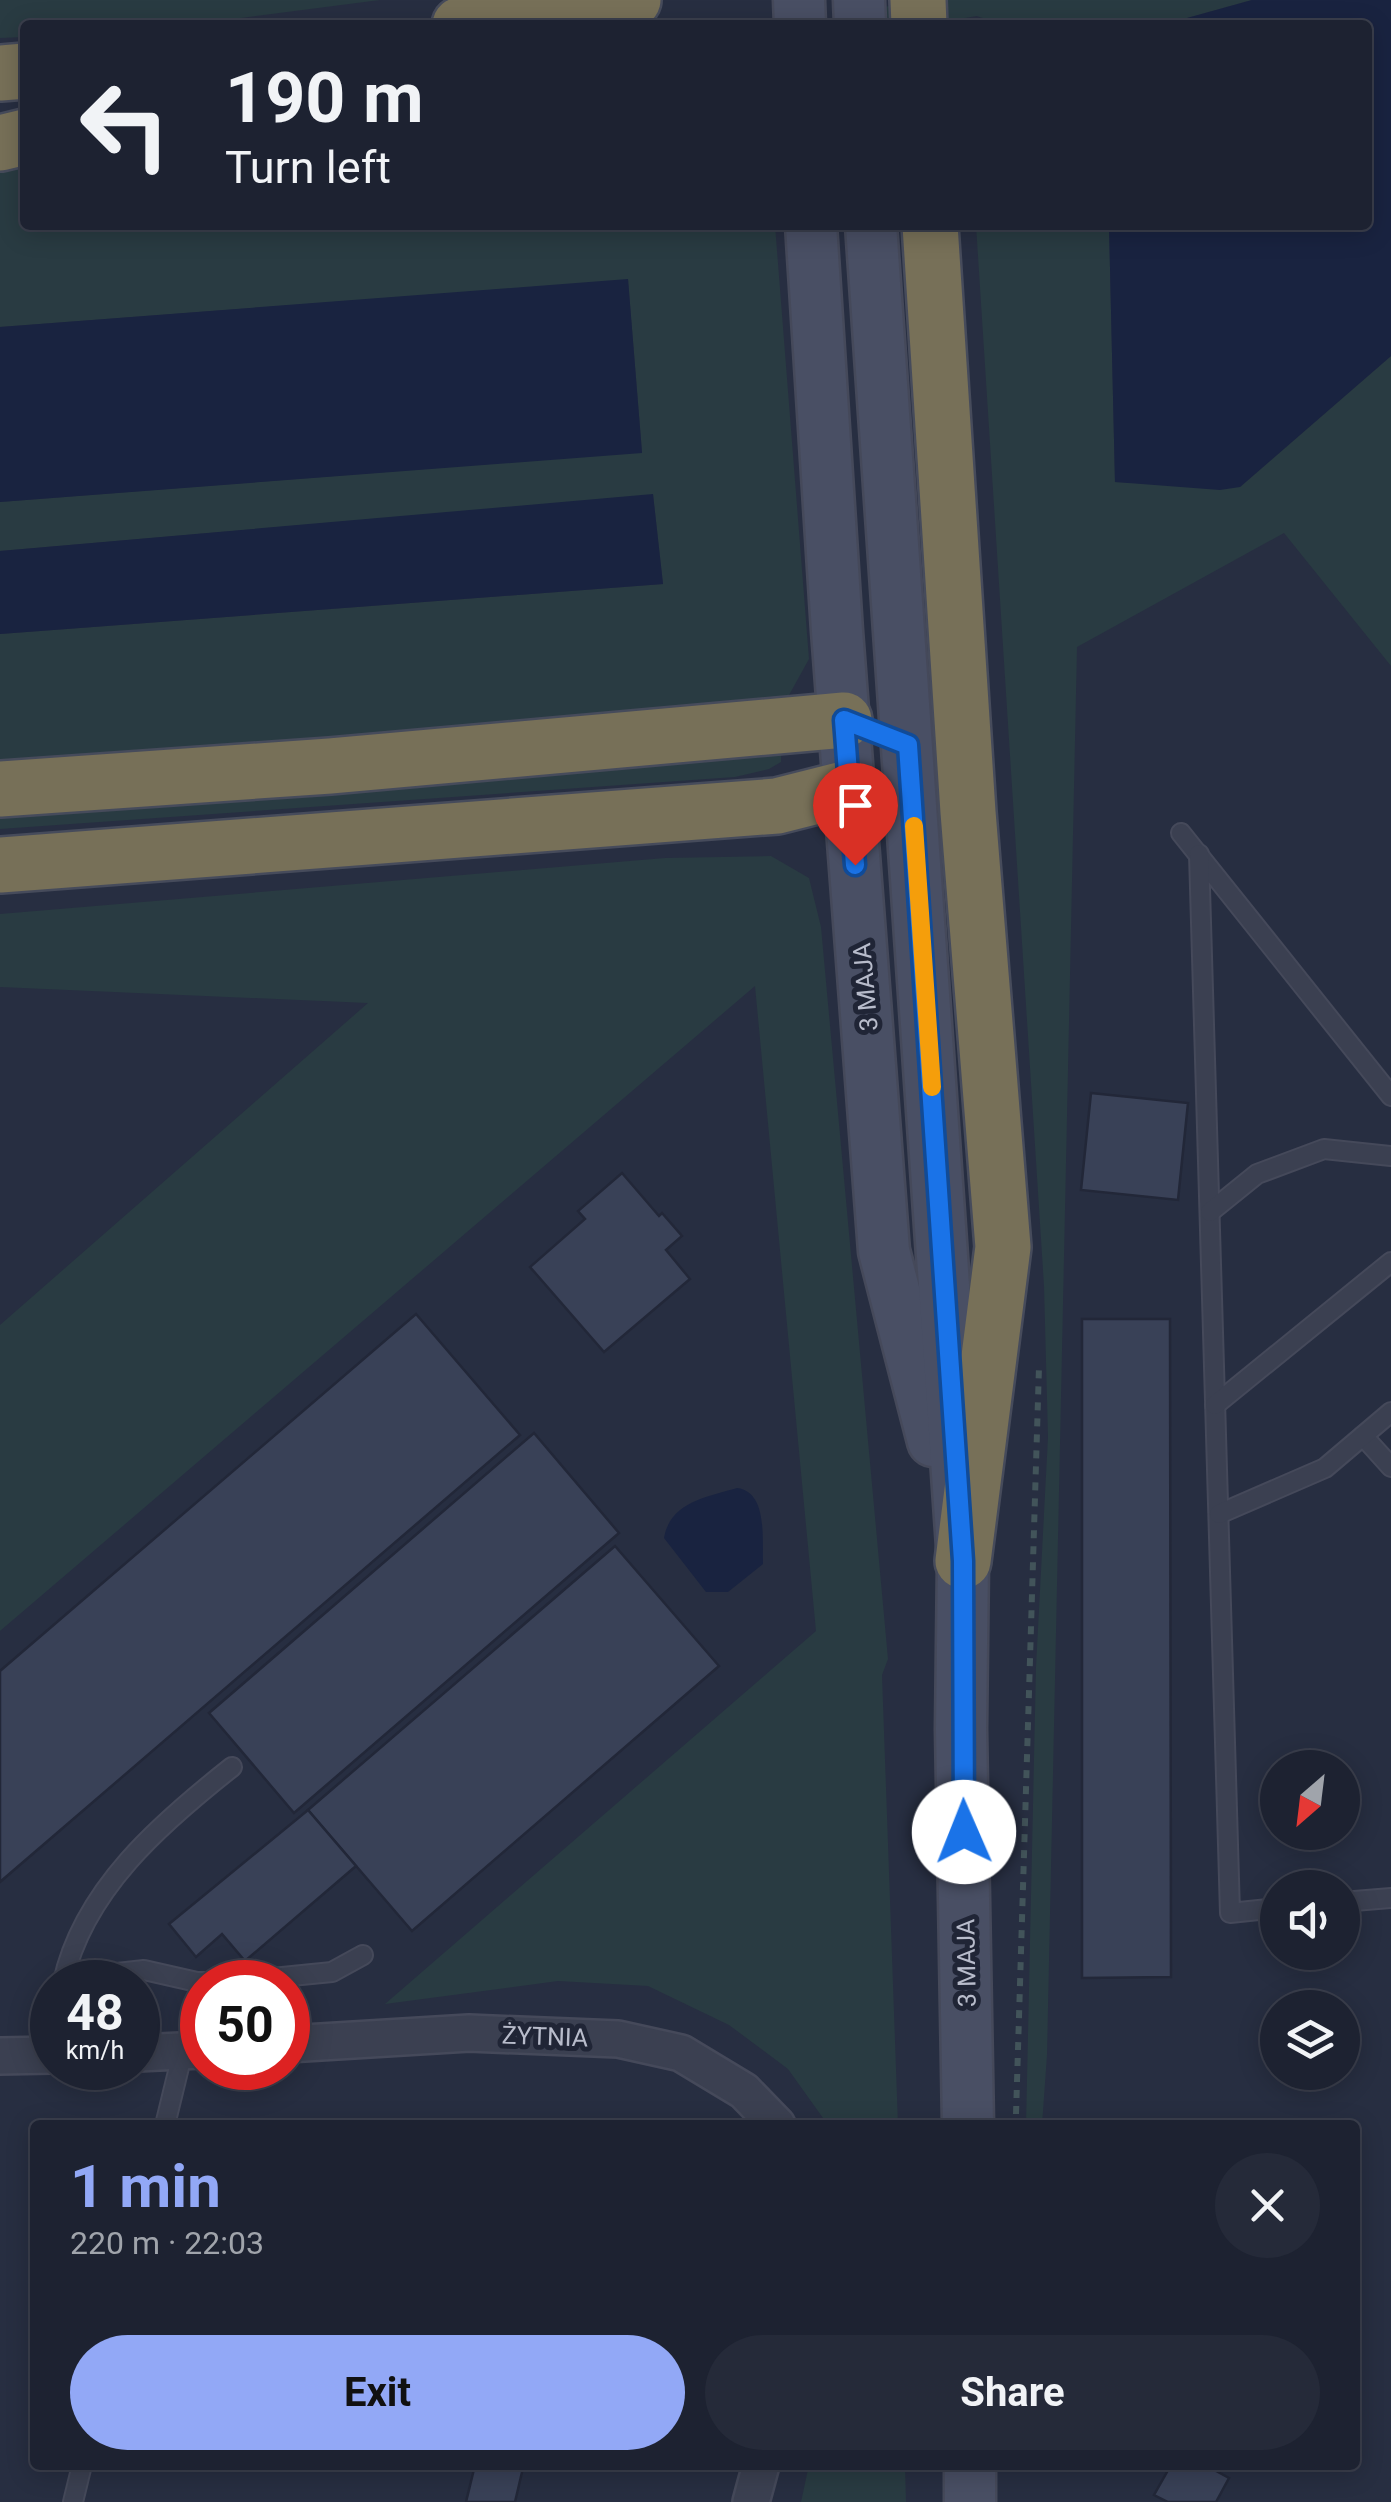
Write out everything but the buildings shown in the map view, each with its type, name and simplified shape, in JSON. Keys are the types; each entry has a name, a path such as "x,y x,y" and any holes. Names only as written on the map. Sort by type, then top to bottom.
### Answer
{"highway":[{"path":"496,20 610,4"},
{"path":"544,20 610,4"},
{"path":"930,230 968,812 1003,1247 963,1561"},
{"path":"0,789 330,766 844,720"},
{"path":"0,865 778,806 848,788"}],"main road":[{"name":"3 MAJA","path":"811,230 848,788 884,1251 963,1561"},
{"name":"3 MAJA","path":"872,230 963,1561 961,1729 968,2120"},
{"path":"844,720 908,745"},
{"path":"848,788 908,745"},
{"path":"970,2470 970,2502"}],"street":[{"name":"ŻYTNIA","path":"310,2043 469,2033 618,2038 681,2052 744,2091 772,2120"},
{"path":"0,2056 30,2055"},
{"path":"751,2502 760,2470"}],"lane":[{"path":"1182,833 1391,1096"},
{"path":"1199,854 1230,1913 1260,1910"},
{"path":"1210,1212 1258,1174 1324,1150 1391,1156"},
{"path":"1215,1405 1391,1262"},
{"path":"1218,1514 1325,1468 1391,1412"},
{"path":"1364,1436 1391,1467"},
{"path":"69,1960 92,1912 147,1839 232,1767"},
{"path":"1360,1901 1391,1898"},
{"path":"310,1974 332,1972 363,1956"},
{"path":"167,2120 180,2085"},
{"path":"73,2502 81,2470"}],"shaded area":[{"path":"0,0 380,0 226,20 20,20 20,37 0,38"},
{"path":"917,0 1252,0 1180,20 988,20 977,16 953,20 823,20"},
{"path":"20,165 20,230 775,230 809,659 783,706 0,763 0,634 663,584 653,495 0,551 0,502 642,452 628,280 0,327 0,169"},
{"path":"976,230 1109,230 1115,482 1240,487 1391,356 1391,666 1284,533 1077,647 1047,2055 1042,2120 1026,2120 1036,1667 1048,1437 1044,1286"},
{"path":"781,754 781,762 769,769 735,777 0,829 0,809"},
{"path":"771,856 809,878 821,927 888,1659 882,1675 898,2120 824,2120 788,2069 729,2025 648,1986 558,1981 385,2004 816,1631 755,986 0,1631 0,1325 368,1003 0,987 0,914 665,858"},
{"path":"808,2470 905,2470 906,2502 801,2502"}],"water":[{"path":"1252,0 1391,0 1391,356 1240,487 1220,490 1115,482 1109,230 1372,230 1372,20 1180,20"},
{"path":"628,279 642,453 0,502 0,327"},
{"path":"653,494 663,584 0,634 0,551"},
{"path":"737,1488 747,1491 759,1507 763,1564 728,1592 706,1592 664,1538 674,1516 682,1509 702,1498"}],"slow traffic":[{"path":"914,826 932,1087"}],"route":[{"path":"855,865 844,720 908,745 963,1561 964,1832"}]}
